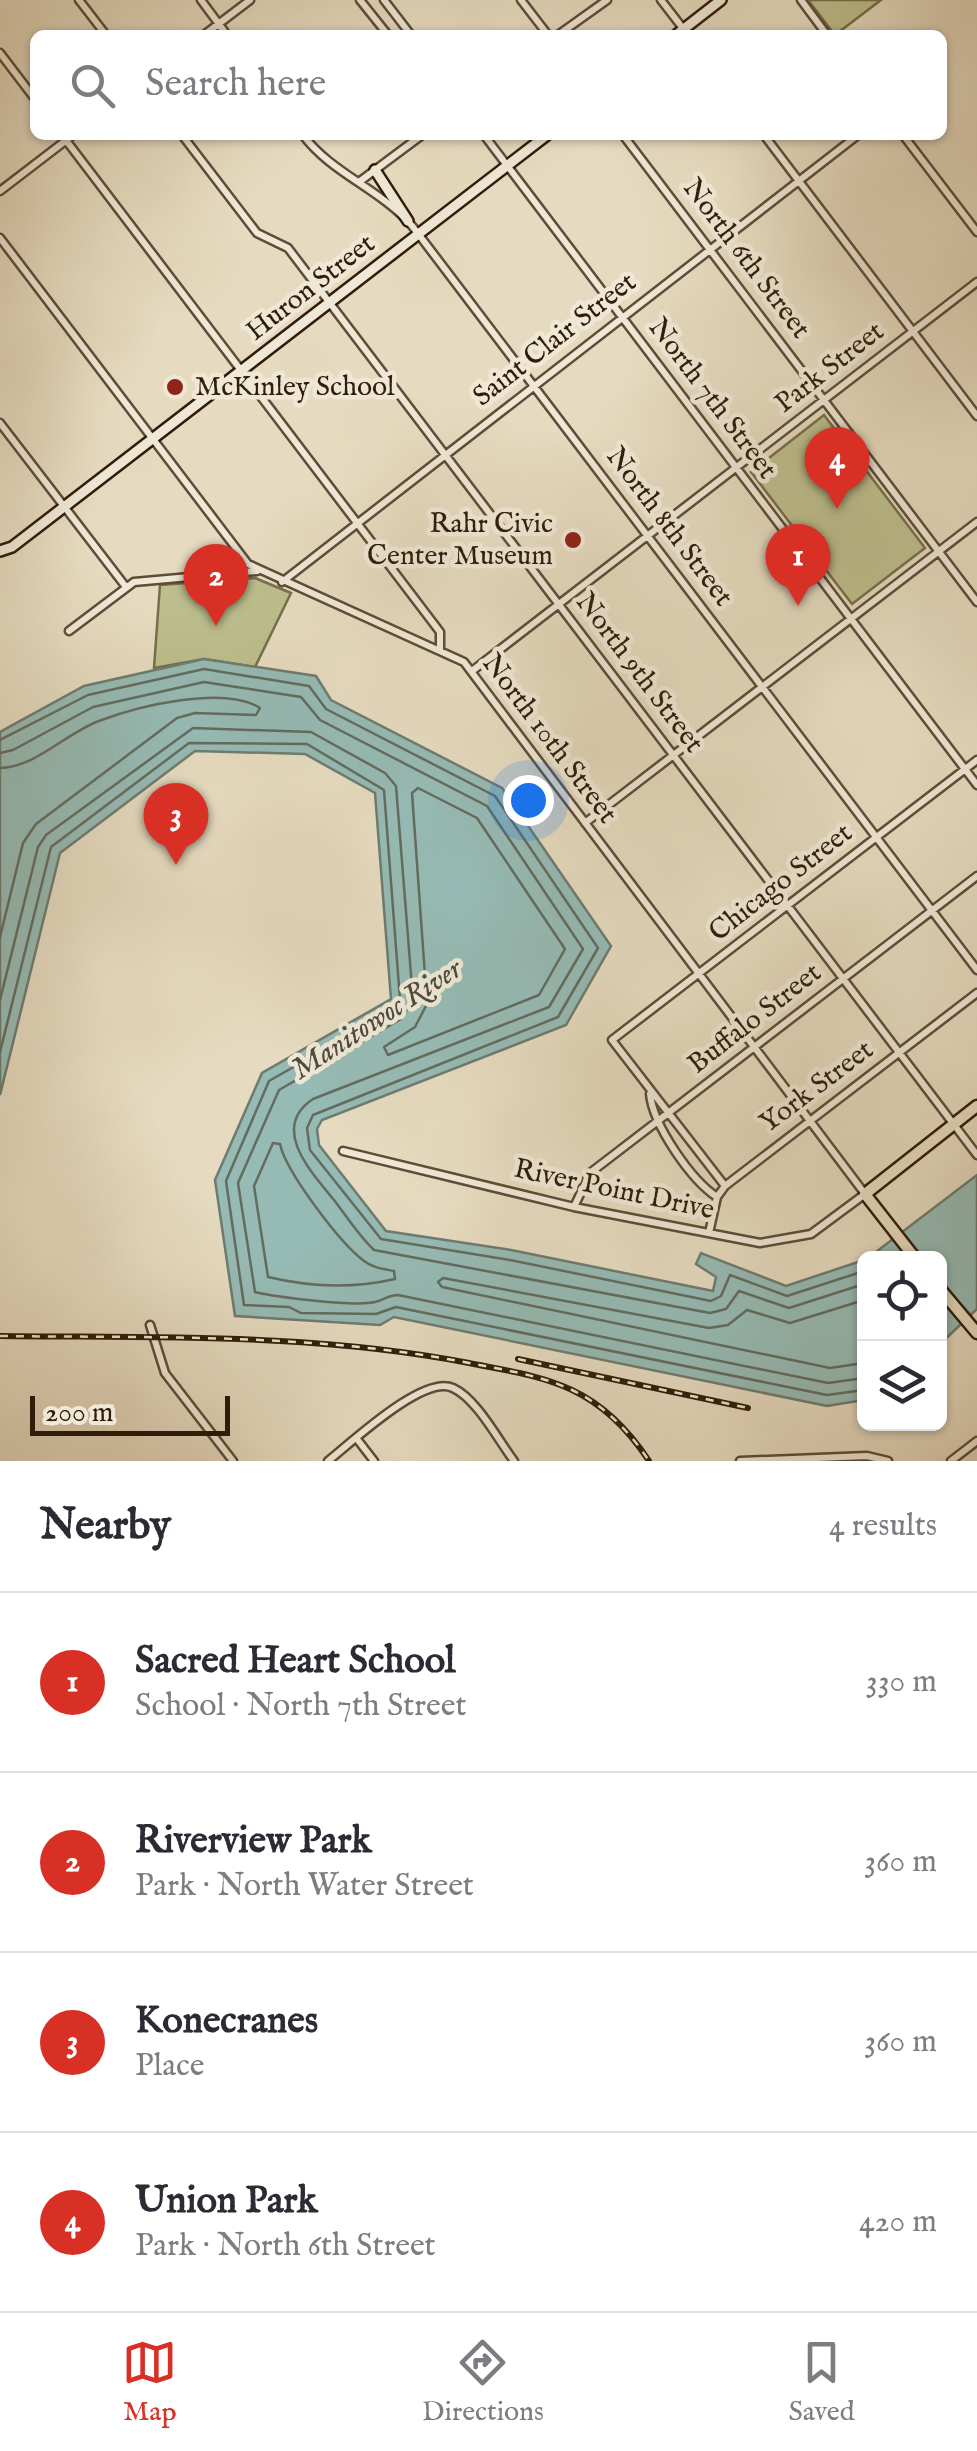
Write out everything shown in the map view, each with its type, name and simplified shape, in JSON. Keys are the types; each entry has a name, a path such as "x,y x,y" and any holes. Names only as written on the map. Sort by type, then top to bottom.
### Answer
{"main road":[{"path":"865,1194 977,1106"},
{"name":"North 10th Street","path":"865,1194 909,1251"},
{"path":"947,1296 977,1333"}],"street":[{"path":"79,0 102,30"},
{"path":"200,0 223,30"},
{"path":"211,30 250,0"},
{"path":"360,0 384,30"},
{"path":"384,0 407,30"},
{"path":"521,0 544,30"},
{"path":"565,30 607,0"},
{"path":"661,0 680,30"},
{"path":"686,30 722,0"},
{"path":"801,0 824,30"},
{"path":"0,53 30,92"},
{"path":"0,191 63,140"},
{"name":"North 10th Street","path":"69,140 440,632 440,650 464,662 472,672 865,1194"},
{"name":"North 9th Street","path":"186,140 257,233 288,248 977,1156"},
{"name":"North 8th Street","path":"306,140 328,164 408,221 977,970"},
{"path":"358,182 415,140"},
{"name":"North 7th Street","path":"488,140 977,785"},
{"name":"Huron Street","path":"4,551 541,140"},
{"name":"North 6th Street","path":"627,140 977,602"},
{"path":"768,140 977,416"},
{"name":"Saint Clair Street","path":"282,582 851,140"},
{"path":"907,140 977,232"},
{"path":"375,170 408,221"},
{"path":"0,238 248,564 440,650"},
{"name":"Park Street","path":"472,672 977,282"},
{"path":"0,423 126,587"},
{"path":"585,823 977,522"},
{"path":"0,561 4,551"},
{"path":"69,630 134,582 258,570"},
{"name":"Chicago Street","path":"650,1093 612,1040 977,760"},
{"name":"Buffalo Street","path":"574,1207 590,1173 977,876"},
{"name":"York Street","path":"709,1233 717,1198 725,1186 977,993"},
{"path":"650,1093 725,1186"},
{"path":"650,1093 657,1122 717,1198"},
{"name":"River Point Drive","path":"344,1150 574,1207 760,1243 797,1238 826,1225 865,1194"},
{"path":"150,1325 165,1372 233,1461"},
{"path":"328,1461 418,1392 439,1385 454,1388 514,1461"},
{"path":"357,1439 374,1461"},
{"path":"951,1461 977,1441"},
{"path":"740,1461 867,1456 888,1461"}],"green space":[{"path":"808,0 881,0 842,30 831,30"},
{"path":"824,415 925,548 852,604 751,472"},
{"path":"255,578 291,593 255,667 204,659 154,668 160,585"}],"water":[{"name":"Manitowoc River","path":"204,659 316,676 331,700 502,788 611,946 566,1025 322,1120 317,1129 319,1145 386,1231 511,1250 713,1291 716,1277 696,1264 701,1253 786,1286 857,1262 857,1401 827,1406 394,1317 380,1325 235,1316 215,1180 262,1073 391,999 375,793 305,754 195,751 60,853 0,1095 0,732 84,686"},
{"path":"977,1175 977,1309 947,1337 947,1251 877,1251"}],"railway":[{"path":"0,1336 295,1342 411,1353 495,1368 547,1380 584,1396 615,1420 649,1461"},
{"path":"518,1359 748,1408"}],"place":[{"name":"McKinley School","path":"175,387"},
{"name":"Union Park","path":"837,509"},
{"name":"Rahr Civic Center Museum","path":"573,540"},
{"name":"Sacred Heart School","path":"798,606"},
{"name":"Riverview Park","path":"216,626"},
{"name":"Konecranes","path":"176,865"}]}
